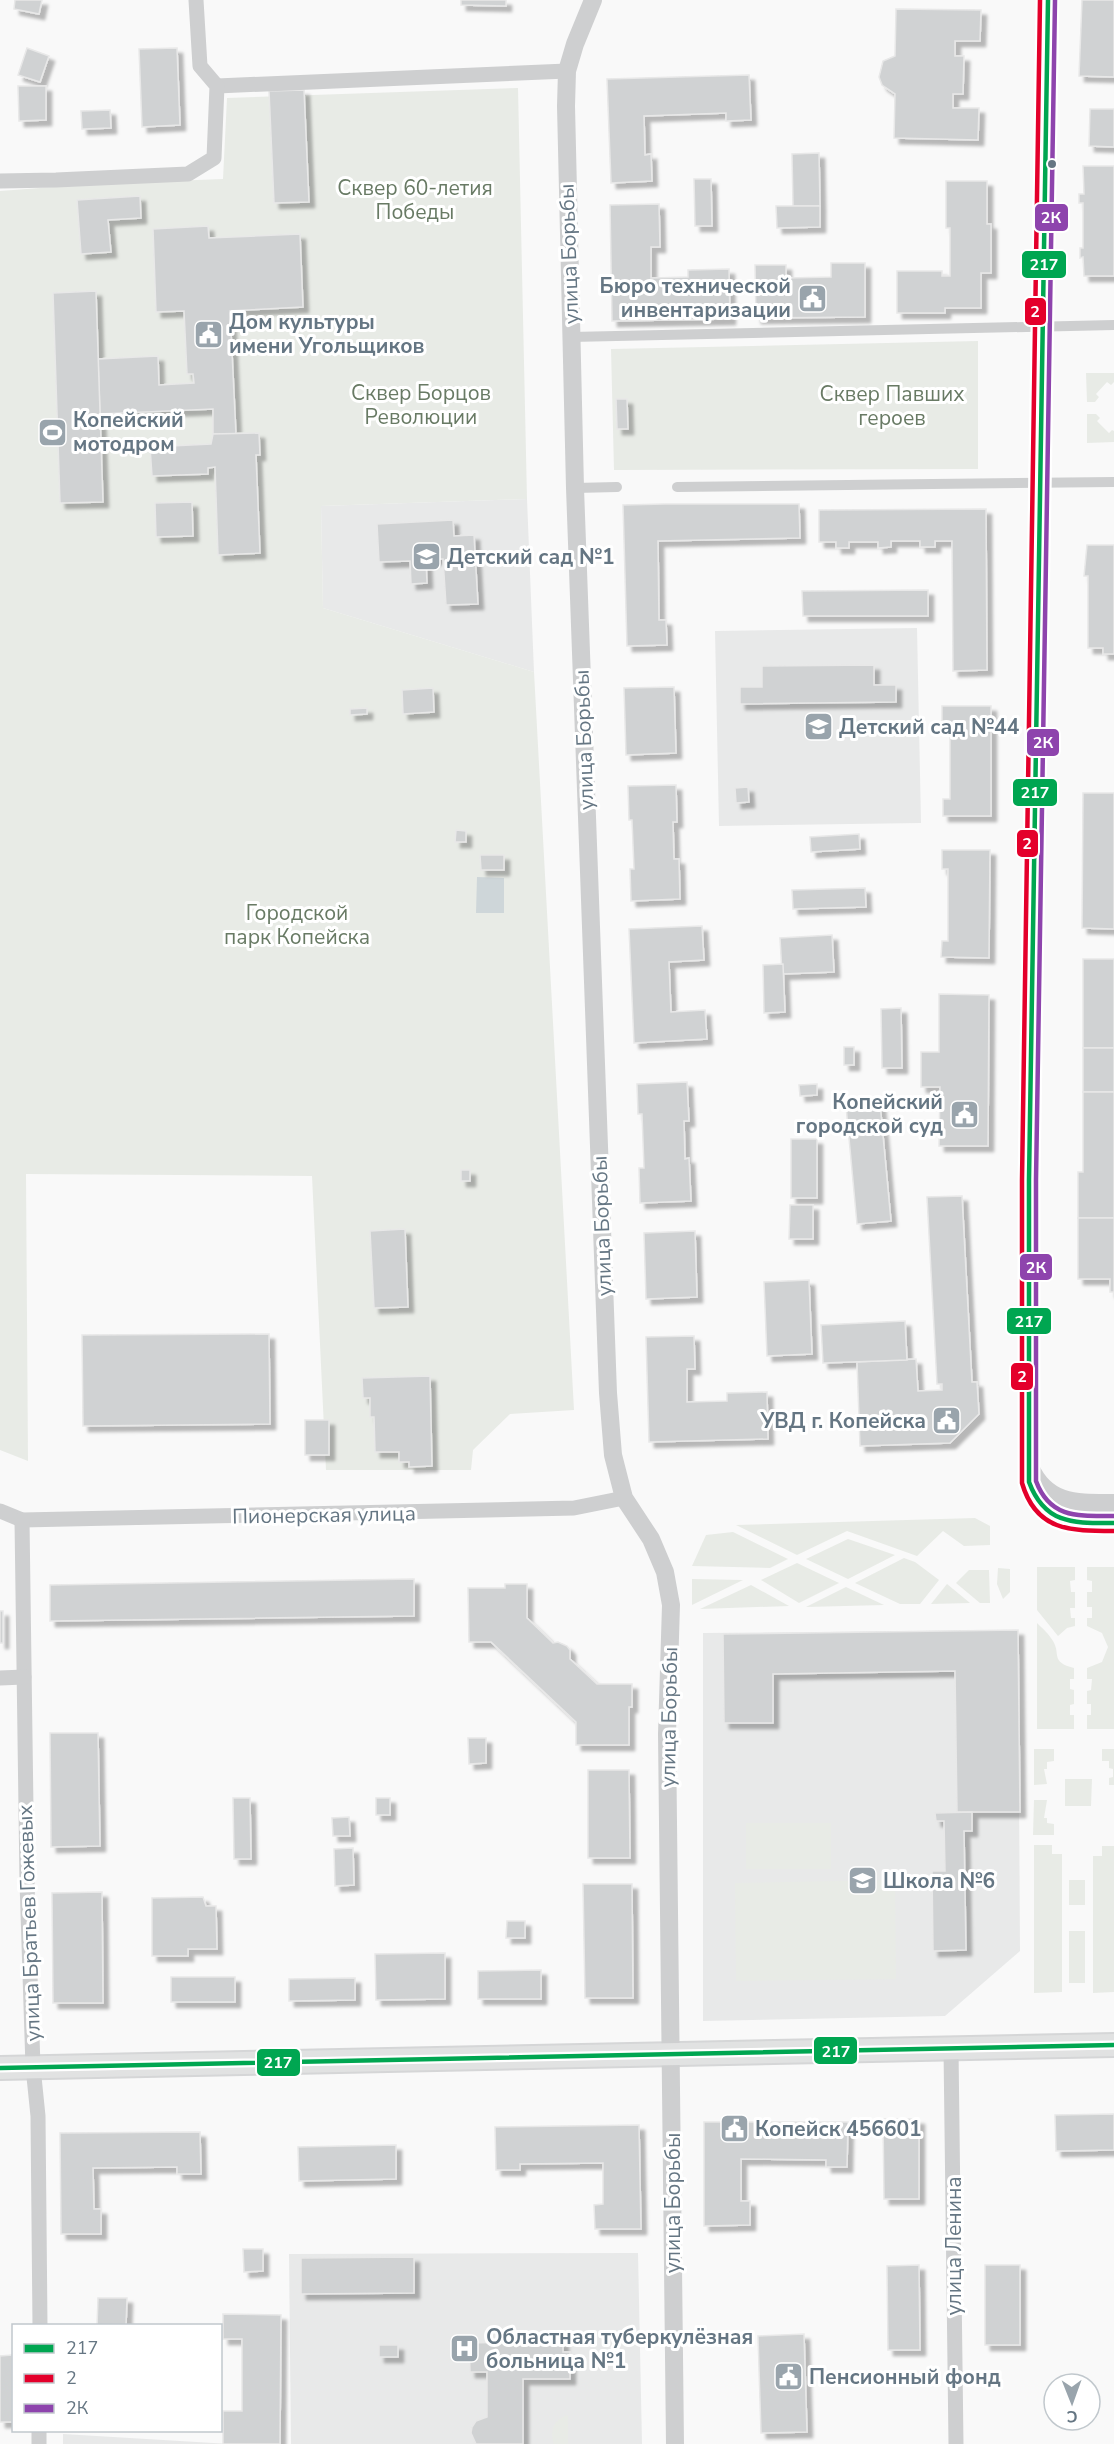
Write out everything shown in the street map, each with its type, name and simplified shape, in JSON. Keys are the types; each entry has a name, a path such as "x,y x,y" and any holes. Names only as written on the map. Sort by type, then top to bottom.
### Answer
{"main road":[{"path":"0,2068 672,2056 1114,2045"}],"street":[{"path":"0,181 188,174 214,158 217,86 201,66 196,0"},
{"name":"улица Борьбы","path":"593,0 567,71 575,488 608,1393 614,1455 624,1498 651,1539 665,1572 671,1605 667,1734 675,2444"},
{"path":"1048,0 1028,1247 1029,1482 1033,1497 1051,1515 1066,1521 1114,1523"},
{"path":"217,86 567,71"},
{"path":"571,337 1114,325"},
{"path":"677,487 1114,482"},
{"path":"575,488 617,487"},
{"path":"1029,1462 1036,1479 1061,1499 1082,1503 1114,1503"},
{"name":"Пионерская улица","path":"22,1520 551,1509 574,1508 624,1498"},
{"path":"0,1511 22,1520"},
{"name":"улица Братьев Гожевых","path":"22,1520 27,1882 33,2067 38,2116 40,2324"},
{"path":"0,1678 24,1677"},
{"name":"улица Ленина","path":"951,2049 956,2444"}],"shaded area":[{"name":"Детский сад №1","path":"527,499 534,672 323,608 321,506"},
{"name":"Детский сад №44","path":"917,628 921,823 719,826 715,631"},
{"path":"477,877 504,878 504,913 476,913"},
{"name":"Школа №6","path":"1018,1630 1020,1951 945,2016 703,2021 703,1633"},
{"name":"Областная туберкулёзная больница №1","path":"638,2253 642,2444 291,2444 289,2254"},
{"path":"63,2434 230,2444 63,2444"}],"green space":[{"name":"Городской парк Копейска","path":"518,88 527,499 321,506 323,608 534,672 574,1410 510,1414 473,1450 471,1470 326,1470 312,1176 26,1174 28,1461 0,1450 0,191 93,184 223,179 227,98"},
{"name":"Сквер Павших героев","path":"978,341 978,469 614,470 611,349"},
{"path":"1086,373 1114,373 1114,382 1111,385 1107,382 1096,394 1099,397 1095,402 1087,402"},
{"path":"1087,414 1096,414 1100,418 1097,421 1109,433 1114,431 1114,442 1087,443"},
{"path":"975,1518 990,1526 990,1545 964,1546 943,1531 917,1556 847,1531 797,1555 736,1525"},
{"path":"733,1532 788,1559 770,1568 692,1566 706,1535"},
{"path":"848,1539 895,1555 848,1579 806,1559"},
{"path":"904,1558 915,1562 939,1580 920,1604 900,1604 855,1583"},
{"path":"797,1563 839,1583 799,1603 761,1580"},
{"path":"1037,1567 1075,1567 1075,1580 1070,1581 1071,1592 1075,1592 1075,1608 1070,1608 1071,1618 1075,1618 1075,1626 1067,1628 1058,1636 1037,1610"},
{"path":"1087,1567 1114,1567 1114,1729 1087,1729 1087,1715 1091,1715 1091,1704 1087,1704 1087,1691 1091,1690 1092,1679 1087,1679 1087,1668 1102,1662 1108,1647 1102,1633 1087,1626 1087,1618 1092,1618 1092,1607 1087,1607 1087,1592 1092,1592 1092,1581 1087,1580"},
{"path":"998,1568 1010,1569 1010,1592 1003,1599 997,1584"},
{"path":"969,1570 989,1570 990,1603 980,1603 956,1583"},
{"path":"692,1579 743,1580 692,1605"},
{"path":"947,1584 970,1603 931,1604"},
{"path":"751,1585 789,1606 700,1609"},
{"path":"846,1587 884,1605 806,1607"},
{"path":"1037,1623 1053,1641 1059,1660 1074,1668 1074,1679 1070,1679 1070,1689 1074,1690 1074,1704 1070,1705 1070,1715 1074,1715 1074,1729 1037,1729"},
{"path":"1034,1749 1054,1749 1054,1761 1047,1762 1047,1769 1044,1769 1047,1784 1034,1785"},
{"path":"1102,1749 1114,1749 1114,1785 1109,1785 1109,1778 1113,1777 1113,1769 1109,1768 1109,1761 1102,1761"},
{"path":"1065,1779 1092,1779 1091,1806 1065,1806"},
{"path":"1034,1800 1047,1800 1044,1818 1047,1818 1047,1823 1054,1824 1054,1835 1033,1835"},
{"path":"746,1823 831,1823 831,1869 746,1869"},
{"path":"1034,1845 1052,1845 1052,1854 1062,1854 1062,1992 1034,1993"},
{"path":"1102,1846 1114,1846 1114,1992 1093,1993 1093,1856 1102,1856"},
{"path":"895,1880 896,1979 736,1981 735,1883"},
{"path":"1069,1880 1085,1880 1085,1905 1069,1905"},
{"path":"1069,1931 1085,1931 1085,1983 1069,1983"},
{"path":"568,2415 568,2444 554,2444 552,2434 554,2426 559,2419"}],"building":[{"path":"15,0 42,0 39,14 14,9"},
{"path":"461,0 506,0 506,6 461,5"},
{"path":"1082,0 1114,0 1114,77 1079,76"},
{"path":"896,9 981,10 980,41 955,41 955,56 964,56 963,94 953,94 953,108 979,108 978,140 894,138 895,94 882,85 879,77 883,61 895,56"},
{"path":"27,48 49,56 40,82 18,75"},
{"path":"177,48 180,125 142,127 139,49"},
{"path":"749,75 751,120 726,121 726,113 644,116 645,155 651,154 652,181 611,183 607,79"},
{"path":"18,86 46,86 46,120 19,121"},
{"path":"304,90 309,202 274,203 269,91"},
{"path":"1090,109 1114,109 1114,147 1089,146"},
{"path":"110,110 111,128 82,129 81,111"},
{"path":"819,153 820,206 793,206 792,154"},
{"path":"1083,166 1114,166 1114,276 1084,276 1083,257 1080,258 1080,248 1083,248 1083,203 1079,203 1079,194 1084,194"},
{"path":"694,179 711,179 712,226 695,226"},
{"path":"946,181 987,181 987,224 991,224 991,273 981,273 981,308 945,308 945,313 897,313 897,271 942,271 942,276 950,276 950,228 946,228"},
{"path":"140,196 141,218 108,220 111,252 81,254 77,200"},
{"path":"659,204 660,247 651,247 651,278 688,277 688,270 729,269 730,319 612,321 610,205"},
{"path":"776,206 820,206 820,227 777,228"},
{"name":"Дом культуры имени Угольщиков","path":"208,226 209,238 300,234 303,307 230,311 236,434 213,434 213,409 100,414 98,359 158,356 159,385 194,383 193,374 187,374 184,311 156,312 153,229"},
{"path":"831,263 865,263 865,317 756,318 755,265 786,265 786,278 831,277"},
{"path":"96,291 103,502 60,503 53,293"},
{"path":"616,399 627,399 628,429 617,429"},
{"path":"259,433 260,455 256,455 260,553 218,555 215,467 208,468 208,474 152,476 150,447 211,444 213,434"},
{"path":"192,502 193,536 156,537 155,503"},
{"path":"799,504 800,538 658,541 659,620 666,620 667,645 627,646 623,505"},
{"path":"986,509 987,670 953,671 952,541 935,541 935,547 920,547 920,541 891,541 891,547 878,548 878,542 849,542 849,548 836,548 836,542 819,542 819,510"},
{"path":"453,520 454,536 474,535 478,604 446,605 443,559 426,559 427,583 411,584 410,561 379,562 377,524"},
{"path":"1087,545 1114,545 1114,654 1103,654 1103,648 1088,648 1088,576 1084,576"},
{"path":"928,590 928,616 803,616 802,591"},
{"path":"874,665 874,685 896,685 896,702 740,704 740,687 762,687 762,666"},
{"path":"674,687 676,753 626,755 624,688"},
{"path":"433,688 434,712 403,714 402,690"},
{"path":"942,706 991,706 991,816 943,816 943,799 950,799 950,723 942,723"},
{"path":"367,708 367,714 350,715 350,709"},
{"path":"676,785 677,822 673,822 674,859 679,859 680,899 631,901 630,869 634,869 628,786"},
{"path":"748,787 749,802 736,803 735,788"},
{"path":"1083,793 1114,793 1114,929 1082,928"},
{"path":"456,830 466,831 466,842 455,842"},
{"path":"859,834 860,849 811,852 810,837"},
{"path":"942,850 990,850 989,958 941,957 942,941 948,941 948,869 942,869"},
{"path":"480,855 504,855 504,870 481,870"},
{"path":"865,888 866,907 793,909 792,890"},
{"path":"702,926 704,960 669,962 671,1012 705,1010 707,1039 634,1043 629,929"},
{"path":"832,935 834,972 782,974 780,938"},
{"path":"1083,959 1114,959 1114,1048 1083,1048"},
{"path":"783,964 785,1012 764,1013 763,965"},
{"path":"939,994 989,995 988,1146 939,1146 940,1087 921,1087 921,1052 939,1052"},
{"path":"901,1008 902,1068 882,1068 881,1009"},
{"path":"844,1047 854,1047 854,1065 844,1065"},
{"path":"1083,1048 1114,1048 1114,1092 1083,1092"},
{"path":"687,1082 689,1121 684,1121 685,1159 689,1158 691,1201 640,1203 639,1168 644,1168 642,1114 638,1114 637,1084"},
{"path":"817,1084 817,1095 800,1096 799,1085"},
{"path":"1083,1092 1114,1092 1114,1218 1078,1218 1078,1172 1083,1172"},
{"path":"880,1103 891,1221 857,1224 846,1106"},
{"path":"791,1139 817,1139 817,1198 791,1198"},
{"path":"461,1170 470,1170 470,1181 461,1181"},
{"path":"962,1196 972,1382 977,1382 979,1414 950,1443 860,1446 857,1362 916,1359 918,1391 942,1390 942,1384 937,1384 927,1197"},
{"path":"790,1205 813,1205 813,1239 789,1239"},
{"path":"1078,1218 1114,1218 1114,1292 1110,1292 1110,1279 1078,1279"},
{"path":"405,1229 408,1307 374,1308 370,1231"},
{"path":"695,1231 697,1297 646,1299 644,1233"},
{"path":"809,1280 812,1354 767,1356 764,1282"},
{"path":"905,1321 907,1360 823,1363 821,1325"},
{"path":"269,1334 270,1424 83,1426 82,1335"},
{"path":"694,1336 695,1369 687,1369 687,1402 727,1401 727,1393 767,1392 768,1439 649,1442 646,1337"},
{"path":"430,1376 432,1466 409,1467 409,1462 399,1462 399,1452 375,1452 374,1417 370,1417 370,1398 363,1398 362,1378"},
{"path":"305,1420 329,1420 329,1455 305,1455"},
{"path":"414,1579 414,1616 50,1621 50,1585"},
{"path":"505,1584 527,1584 527,1618 553,1643 558,1642 567,1646 570,1650 570,1659 597,1684 632,1684 632,1707 629,1707 629,1745 576,1745 576,1722 491,1642 469,1642 468,1588 505,1588"},
{"path":"0,1611 3,1611 3,1643 0,1643"},
{"path":"1018,1630 1020,1812 957,1812 955,1671 773,1674 773,1723 724,1723 723,1634"},
{"path":"50,1733 98,1733 100,1846 51,1847"},
{"path":"468,1738 486,1738 486,1763 469,1764"},
{"path":"588,1770 629,1770 630,1858 588,1858"},
{"path":"233,1798 250,1798 251,1859 234,1859"},
{"path":"376,1798 390,1798 390,1815 376,1815"},
{"path":"972,1812 972,1831 964,1831 966,1950 933,1951 932,1871 945,1871 944,1821 936,1821 935,1813"},
{"path":"349,1817 350,1836 333,1836 332,1818"},
{"path":"353,1848 354,1885 335,1886 334,1849"},
{"path":"583,1884 632,1884 633,1998 585,1998"},
{"path":"102,1892 103,2003 53,2003 52,1893"},
{"path":"203,1897 206,1906 216,1906 217,1949 188,1949 188,1956 152,1956 152,1898"},
{"path":"507,1921 525,1921 525,1938 506,1938"},
{"path":"445,1953 445,1999 376,2000 375,1954"},
{"path":"541,1970 541,1999 478,1999 478,1971"},
{"path":"171,1977 235,1977 235,2002 171,2002"},
{"path":"355,1978 355,2000 289,2001 289,1979"},
{"path":"1114,2114 1114,2150 1056,2151 1055,2115"},
{"path":"883,2119 919,2119 919,2199 884,2199"},
{"path":"704,2122 848,2122 847,2167 826,2167 826,2160 741,2159 741,2201 750,2201 750,2225 704,2226"},
{"path":"639,2125 641,2229 595,2229 594,2205 603,2204 603,2163 520,2164 520,2170 496,2170 495,2127"},
{"path":"200,2132 201,2174 177,2174 177,2167 93,2168 94,2209 101,2209 101,2234 61,2234 60,2133"},
{"path":"396,2145 396,2179 299,2181 298,2147"},
{"path":"243,2249 263,2249 263,2271 244,2272"},
{"path":"414,2257 414,2293 301,2294 301,2258"},
{"path":"919,2265 920,2350 888,2350 887,2266"},
{"path":"985,2265 1020,2265 1020,2345 985,2345"},
{"path":"98,2298 127,2298 126,2324 97,2324"},
{"path":"223,2314 281,2315 280,2444 223,2444 223,2411 242,2411 242,2339 223,2339"},
{"path":"804,2334 807,2432 761,2433 758,2336"},
{"path":"563,2341 563,2352 570,2352 570,2379 523,2379 523,2444 476,2444 471,2433 472,2427 476,2421 487,2417 487,2372 470,2372 469,2343"},
{"path":"379,2345 398,2345 398,2357 379,2357"},
{"path":"12,2355 12,2422 0,2422 0,2356"}],"transit line":[{"name":"2","path":"1040,0 1022,1180 1022,1483 1036,1511 1057,1525 1083,1530 1114,1531"},
{"name":"217","path":"1048,0 1029,1180 1029,1482 1043,1507 1062,1519 1086,1523 1114,1523"},
{"name":"2К","path":"1055,0 1036,1180 1036,1481 1049,1502 1058,1509 1078,1515 1114,1516"},
{"name":"217","path":"0,2068 1114,2045"}],"place":[{"name":"Бюро технической инвентаризации","path":"812,298"},
{"name":"Дом культуры имени Угольщиков","path":"208,334"},
{"name":"Копейский мотодром","path":"52,432"},
{"name":"Детский сад №1","path":"426,557"},
{"name":"Детский сад №44","path":"818,727"},
{"name":"Копейский городской суд","path":"964,1114"},
{"name":"УВД г. Копейска","path":"947,1421"},
{"name":"Школа №6","path":"862,1881"},
{"name":"Копейск 456601","path":"734,2129"},
{"name":"Областная туберкулёзная больница №1","path":"465,2349"},
{"name":"Пенсионный фонд","path":"788,2377"}],"park label":[{"name":"Сквер 60-летия Победы","path":"415,200"},
{"name":"Сквер Борцов Революции","path":"421,405"}]}
